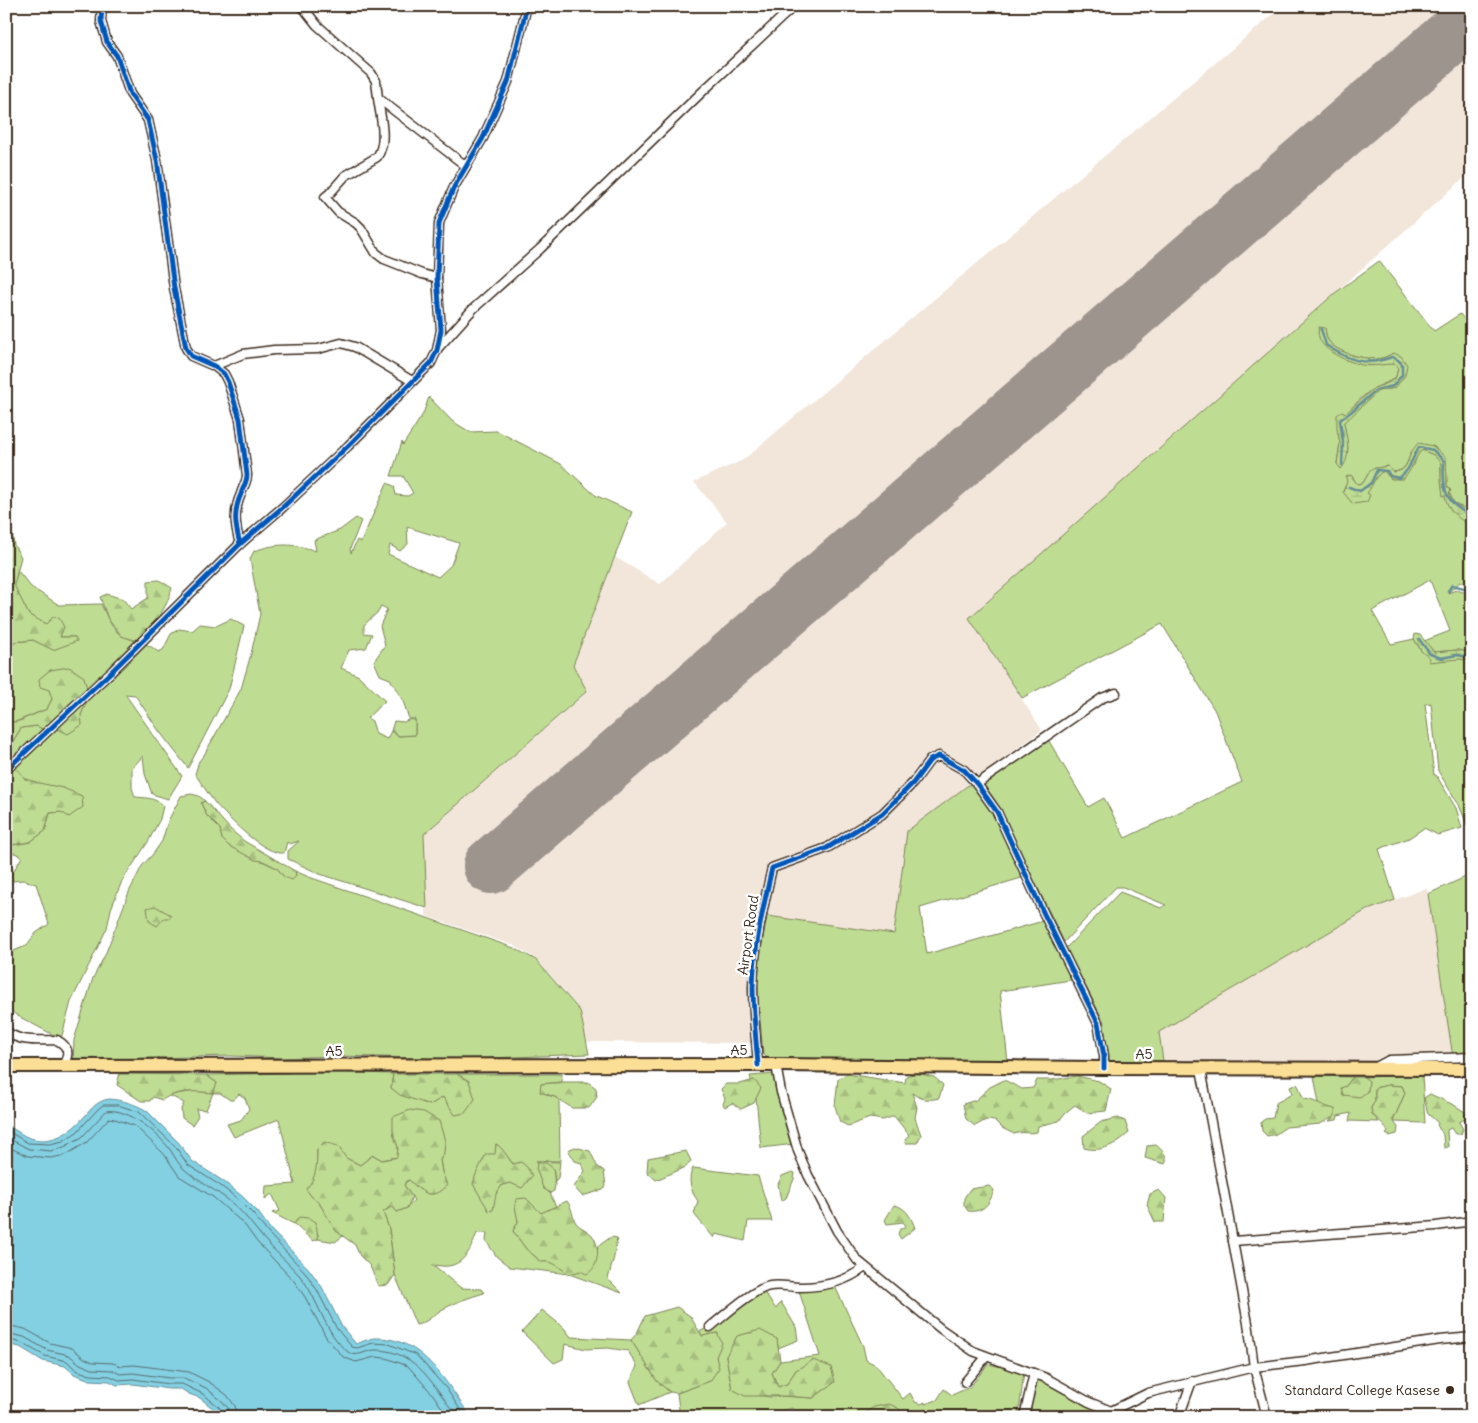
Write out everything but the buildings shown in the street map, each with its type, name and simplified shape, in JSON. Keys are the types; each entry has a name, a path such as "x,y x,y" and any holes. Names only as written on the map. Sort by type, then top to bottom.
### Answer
{"highway":[{"name":"A5","path":"6,1066 776,1065 1472,1069"}],"street":[{"path":"102,6 102,21 107,42 121,64 130,94 148,120 158,160 174,288 186,348 191,356 214,366 224,374 240,419 244,440 247,480 238,499 234,516 240,544"},
{"path":"302,6 316,25 371,73 376,81 382,126 382,146 380,152 371,160 345,176 325,196 338,212 361,228 376,253 422,274 437,278"},
{"path":"6,770 112,671 240,544 348,446 431,363 437,350 441,330 437,278 439,223 454,187 486,131 508,82 527,6"},
{"path":"437,350 473,309 540,249 794,6"},
{"path":"378,98 466,166"},
{"path":"214,366 243,354 274,350 318,349 341,343 355,347 412,381"},
{"path":"1104,1068 1102,1040 1098,1023 1044,914 997,812 977,784 1102,698 1116,693"},
{"name":"Airport Road","path":"758,1065 753,988 760,917 772,868 827,848 882,814 913,783 930,760 939,756 964,770 977,784"},
{"path":"6,1031 16,1038 23,1040 57,1040 66,1047 68,1057 63,1065"},
{"path":"1373,1069 1389,1060 1472,1057"},
{"path":"776,1065 781,1092 798,1151 808,1175 837,1231 864,1267 941,1329 973,1351 1034,1373 1089,1402 1126,1417"},
{"path":"1200,1068 1249,1329 1254,1367 1267,1417"},
{"path":"1233,1241 1472,1221"},
{"path":"710,1327 763,1288 775,1285 802,1287 832,1284 856,1274 864,1267"},
{"path":"1111,1410 1148,1393 1254,1367 1472,1337"},
{"path":"965,1382 986,1357"},
{"path":"1024,1417 1034,1373"},
{"path":"1179,1417 1192,1381"}],"shaded area":[{"path":"1283,6 1472,6 1472,171 969,618 1042,730 907,831 894,934 767,917 760,952 757,985 762,1043 587,1042 580,1011 536,959 515,946 426,916 424,834 587,692 573,666 615,557 660,584 727,522 694,482 743,460"},
{"path":"1427,888 1454,1064 1163,1061 1159,1032 1365,911"}],"green space":[{"path":"1379,261 1434,331 1460,314 1472,329 1472,513 1454,503 1449,493 1451,491 1447,486 1446,458 1433,446 1411,452 1405,466 1401,470 1393,472 1388,466 1371,469 1363,483 1357,484 1351,475 1343,491 1353,503 1373,483 1377,474 1384,471 1391,479 1414,465 1417,455 1422,450 1434,455 1441,463 1442,483 1446,496 1467,524 1472,523 1472,586 1460,582 1448,593 1456,590 1472,594 1472,653 1458,650 1434,652 1424,641 1450,631 1430,580 1372,611 1391,644 1414,639 1422,652 1472,661 1472,837 1459,805 1438,771 1431,703 1425,704 1434,775 1436,775 1456,808 1462,828 1438,835 1424,828 1409,838 1379,849 1395,900 1365,911 1159,1032 1163,1061 1107,1063 1104,1022 1066,948 1120,892 1161,908 1166,905 1123,887 1116,887 1064,942 995,800 981,781 1046,736 1088,807 1104,798 1125,838 1242,782 1215,711 1162,624 1022,698 969,618 1335,293","holes":["1325,328 1330,343 1347,353 1376,359 1393,353 1405,375 1395,388 1378,391 1344,423 1348,449 1337,464 1340,443 1337,428 1364,395 1396,377 1398,368 1394,364 1346,360 1318,333"]},
{"path":"1319,327 1325,328 1326,336 1330,343 1341,350 1355,356 1376,359 1393,353 1401,356 1407,365 1405,375 1395,388 1378,391 1344,423 1348,453 1341,469 1337,464 1340,443 1337,415 1342,411 1346,413 1374,388 1388,383 1396,377 1398,368 1394,364 1362,365 1339,357 1325,347 1321,341 1318,334"},
{"path":"429,397 452,421 470,432 497,431 561,464 595,495 632,512 573,665 587,691 424,834 427,908 320,874 288,859 288,851 299,841 290,844 287,842 284,853 267,848 247,835 229,818 215,803 195,774 199,761 241,689 251,654 260,614 250,559 254,551 270,546 285,545 300,546 316,551 314,540 340,530 356,518 361,521 350,549 351,553 357,540 361,542 387,483 394,486 396,495 408,496 413,493 403,476 391,476 402,442 403,445 423,414","holes":["407,527 459,543 451,565 438,577 388,554 390,545 400,551 408,544","381,606 387,609 380,626 385,645 374,661 380,675 390,679 403,701 409,719 415,719 415,735 398,736 391,731 387,739 376,734 372,721 367,718 385,701 359,676 341,668 349,650 366,648 372,634 364,633 364,625 379,611"]},
{"path":"1418,443 1433,446 1446,458 1447,486 1451,491 1449,493 1454,503 1472,513 1472,523 1467,524 1450,509 1445,495 1443,496 1441,463 1434,455 1422,450 1403,479 1391,479 1384,471 1378,475 1367,493 1370,495 1367,502 1353,504 1343,492 1347,482 1346,477 1351,475 1357,484 1363,483 1371,469 1388,466 1393,472 1401,470"},
{"path":"6,518 11,525 14,545 21,557 14,585 29,615 46,624 53,617 59,618 64,627 60,637 75,637 77,641 53,650 33,640 6,643"},
{"path":"18,571 31,587 59,605 101,604 110,622 119,634 150,646 158,652 163,650 171,634 179,629 192,631 200,624 216,626 231,619 244,626 229,689 188,768 159,731 135,695 125,694 182,776 168,799 152,794 145,774 143,756 132,768 132,788 135,797 150,799 160,803 163,806 160,819 148,842 122,881 111,909 107,928 71,1002 61,1039 16,1015 6,1006 6,954 26,946 36,933 49,924 36,884 23,880 13,881 11,875 22,857 15,853 6,854 6,846 30,842 45,831 50,813 61,812 38,783 25,779 17,769 6,752 6,741 13,741 21,728 37,726 44,730 58,729 81,715 89,696 50,690 52,699 47,709 15,722 6,722 6,643 33,640 53,649 75,637 60,637 46,624 29,615 13,585"},
{"path":"159,580 172,588 167,603 155,623 141,642 121,636 108,619 100,597 107,594 123,599 131,609 148,598 148,581"},
{"path":"1415,634 1420,635 1434,652 1458,650 1472,653 1472,661 1460,659 1428,662 1430,658 1422,652 1414,639"},
{"path":"69,667 84,677 89,696 81,715 82,725 68,734 58,729 44,730 37,726 21,728 13,741 6,741 6,722 16,722 47,709 52,699 49,690 40,687 39,679 50,670"},
{"path":"409,719 415,720 415,735 398,736 391,731 394,721 404,722"},
{"path":"6,752 25,779 63,788 82,796 83,807 69,817 61,812 50,813 45,831 30,842 6,846"},
{"path":"971,783 991,807 1025,877 920,908 927,954 1050,919 1077,979 1000,991 1008,1062 770,1060 763,1054 757,985 760,952 767,916 894,934 907,831"},
{"path":"191,794 199,796 205,801 201,803 207,816 220,829 222,839 229,846 277,868 284,877 296,876 295,871 514,948 536,960 580,1011 589,1054 464,1059 231,1056 73,1060 74,1040 93,978 105,955 129,892 142,866 162,841 168,821 181,796"},
{"path":"205,801 231,830 244,841 295,871 296,876 292,880 284,877 277,868 263,861 255,860 229,846 222,839 220,829 207,816 201,803"},
{"path":"1472,874 1472,1063 1454,1064 1428,894"},
{"path":"155,906 171,915 170,918 164,918 157,926 149,921 147,908"},
{"path":"294,1071 393,1074 391,1088 430,1105 443,1097 448,1105 469,1081 457,1074 561,1074 562,1082 541,1084 547,1095 555,1097 559,1101 560,1161 536,1161 560,1162 558,1178 555,1181 553,1168 543,1188 550,1193 556,1207 541,1213 526,1198 513,1231 527,1250 540,1262 552,1262 561,1269 598,1249 597,1247 611,1237 617,1238 608,1279 622,1293 569,1274 510,1267 497,1257 486,1241 487,1233 477,1233 467,1254 459,1262 446,1266 432,1265 461,1288 481,1289 484,1293 453,1304 416,1325 395,1275 389,1229 383,1212 393,1206 397,1212 407,1208 414,1200 404,1185 406,1182 409,1180 420,1190 442,1172 440,1160 444,1153 393,1133 398,1147 398,1157 382,1160 373,1155 360,1165 346,1158 317,1149 317,1166 311,1196 343,1236 335,1242 318,1239 318,1234 299,1217 294,1224 272,1213 280,1211 272,1194 265,1199 266,1186 295,1184 279,1119 234,1137 227,1124 241,1120 249,1109 245,1098 239,1094 233,1100 230,1100 220,1093 213,1093 217,1083 206,1075 289,1073","holes":["496,1144 514,1164 510,1183 502,1185 496,1194"]},
{"path":"917,1073 934,1077 943,1085 939,1098 924,1099 912,1093 917,1107 915,1118 921,1135 917,1143 906,1143 905,1140 909,1135 894,1116 883,1120 870,1118 848,1126 840,1122 835,1106 838,1079 847,1074 905,1083 906,1076"},
{"path":"119,1074 206,1075 217,1083 213,1093 187,1092 174,1094 162,1100 153,1097 150,1101 141,1101 117,1085"},
{"path":"393,1074 457,1074 469,1081 475,1099 465,1113 455,1115 443,1097 430,1105 400,1095 391,1088"},
{"path":"775,1074 795,1144 761,1148 756,1098 750,1076"},
{"path":"1422,1075 1425,1123 1393,1121 1405,1093 1402,1086 1388,1085 1375,1088 1375,1101 1371,1108 1372,1114 1379,1122 1349,1121 1351,1113 1338,1116 1337,1120 1329,1121 1335,1116 1326,1107 1319,1104 1314,1076 1353,1077 1346,1086 1343,1095 1369,1082 1364,1077"},
{"path":"1077,1076 1099,1081 1111,1089 1106,1111 1087,1113 1075,1105 1059,1121 1038,1126 1037,1132 1014,1134 1002,1128 995,1121 986,1120 975,1126 966,1119 963,1104 976,1100 990,1087 1004,1080 1022,1089 1033,1088 1037,1080"},
{"path":"1353,1077 1364,1077 1369,1081 1368,1091 1360,1097 1343,1095 1341,1088 1346,1086"},
{"path":"754,1080 761,1088 754,1103 741,1109 732,1103 725,1107 723,1104 725,1099 721,1089 726,1084 740,1084"},
{"path":"588,1082 596,1088 597,1097 589,1108 572,1108 555,1097 540,1092 541,1084"},
{"path":"1297,1084 1304,1099 1335,1109 1335,1116 1320,1124 1286,1127 1276,1134 1267,1136 1262,1131 1261,1122 1265,1119 1273,1118 1276,1103 1292,1094 1290,1086"},
{"path":"1388,1085 1402,1086 1405,1093 1393,1121 1398,1127 1397,1134 1389,1136 1386,1134 1388,1132 1384,1125 1372,1114 1371,1108 1375,1101 1375,1088"},
{"path":"195,1091 213,1093 206,1110 196,1109 198,1116 192,1125 182,1118 181,1109 184,1103 169,1095"},
{"path":"1430,1094 1465,1112 1465,1119 1459,1122 1463,1129 1461,1134 1455,1134 1451,1128 1447,1130 1448,1147 1444,1148 1443,1135 1437,1125 1438,1123 1428,1114 1424,1098"},
{"path":"410,1110 424,1112 439,1121 445,1141 444,1153 440,1160 447,1185 437,1193 428,1194 409,1180 406,1181 404,1185 412,1197 407,1208 397,1212 392,1206 383,1212 389,1229 395,1275 388,1285 378,1286 370,1266 360,1256 355,1245 336,1231 318,1201 306,1189 314,1175 317,1149 324,1142 338,1146 346,1158 360,1165 373,1155 382,1160 397,1157 398,1147 393,1133 393,1117"},
{"path":"1118,1118 1125,1121 1129,1133 1119,1141 1103,1148 1084,1148 1083,1136 1101,1122"},
{"path":"496,1144 513,1164 521,1162 527,1167 532,1176 522,1188 510,1183 502,1185 496,1194 493,1210 489,1211 473,1184 486,1154 495,1154"},
{"path":"1156,1145 1163,1151 1166,1158 1165,1164 1145,1158 1147,1146"},
{"path":"575,1147 590,1151 597,1166 604,1171 606,1186 603,1190 582,1196 574,1187 585,1171 581,1163 575,1161 568,1150"},
{"path":"686,1151 691,1161 686,1167 656,1180 647,1172 648,1158"},
{"path":"538,1163 546,1163 553,1168 555,1185 554,1191 550,1193 543,1188 536,1168"},
{"path":"693,1168 758,1176 772,1221 748,1221 745,1241 716,1234 714,1238 694,1214 698,1201 693,1194 691,1185 690,1177"},
{"path":"792,1172 795,1173 794,1179 786,1198 781,1201 778,1184 782,1176"},
{"path":"989,1186 994,1190 986,1206 982,1209 968,1211 964,1205 964,1198 970,1189"},
{"path":"1159,1190 1166,1198 1164,1222 1155,1222 1147,1205 1150,1194"},
{"path":"526,1198 541,1213 567,1201 576,1223 592,1235 597,1245 596,1262 590,1271 586,1274 581,1271 569,1274 552,1263 540,1262 527,1250 513,1231 518,1222 515,1206 516,1199"},
{"path":"894,1205 902,1208 907,1213 915,1228 901,1239 898,1234 900,1229 906,1226 903,1222 887,1224 885,1220"},
{"path":"299,1217 308,1218 316,1222 318,1239 313,1241 294,1224"},
{"path":"832,1280 863,1346 866,1360 876,1365 903,1399 910,1393 915,1402 921,1404 925,1402 925,1404 937,1400 944,1389 952,1395 970,1387 988,1364 1024,1372 1017,1417 907,1417 898,1408 865,1413 865,1417 797,1417 792,1408 782,1411 783,1417 680,1417 677,1393 710,1381 716,1357 718,1333 702,1337 699,1332 717,1323 756,1294 763,1291 776,1309 781,1302 796,1327 798,1340 778,1348 777,1339 726,1356 732,1389 769,1397 813,1398 835,1382 796,1370 787,1384 778,1387 772,1373 780,1361 820,1356 797,1285"},
{"path":"677,1307 690,1316 702,1336 717,1333 722,1343 716,1357 719,1368 710,1381 677,1393 670,1392 657,1381 631,1340 637,1333 645,1316"},
{"path":"542,1310 564,1328 571,1337 631,1340 657,1381 670,1392 639,1405 630,1382 637,1366 628,1351 608,1348 586,1349 565,1344 563,1359 554,1363 522,1332"},
{"path":"760,1330 777,1339 780,1361 772,1373 778,1387 787,1384 796,1370 813,1360 831,1367 835,1382 813,1398 745,1396 732,1389 726,1356 737,1336"},
{"path":"1036,1376 1103,1408 1100,1417 1027,1417"},
{"path":"889,1404 898,1408 907,1417 865,1417 865,1413 874,1407"}],"water":[{"path":"109,1099 129,1103 147,1111 179,1143 192,1161 242,1196 258,1212 271,1230 309,1269 322,1287 342,1327 356,1344 374,1338 391,1339 420,1353 432,1364 471,1417 220,1417 215,1410 200,1398 181,1389 133,1384 117,1385 109,1381 90,1380 74,1374 65,1366 43,1361 20,1347 6,1344 6,1125 24,1136 46,1140 67,1132 98,1103"}],"waterway":[{"path":"1321,329 1326,345 1342,355 1365,362 1392,357 1402,364 1402,375 1393,386 1376,390 1340,420 1343,442 1342,465"},
{"path":"1349,487 1360,491 1371,483 1377,470 1387,471 1390,476 1399,478 1409,467 1419,447 1433,450 1444,461 1444,480 1447,495 1456,506 1472,517"},
{"path":"1448,591 1452,585 1472,590"},
{"path":"1419,639 1430,654 1441,658 1457,655 1472,658"}],"runway":[{"path":"491,866 1472,18"}],"cycle path":[{"path":"102,6 101,21 107,42 117,56 130,94 148,120 157,160 174,288 186,348 191,356 214,366 224,374 240,419 247,475 236,513 236,525 240,544"},
{"path":"6,770 112,671 240,544 348,446 431,363 437,350 441,330 437,278 439,223 454,187 483,138 508,82 527,6"},
{"path":"758,1065 753,987 755,957 772,868 827,848 882,814 913,783 930,760 939,756 964,770 977,784 997,812 1044,914 1098,1023 1104,1056 1104,1068"}],"place":[{"name":"Standard College Kasese","path":"1450,1390"}]}
